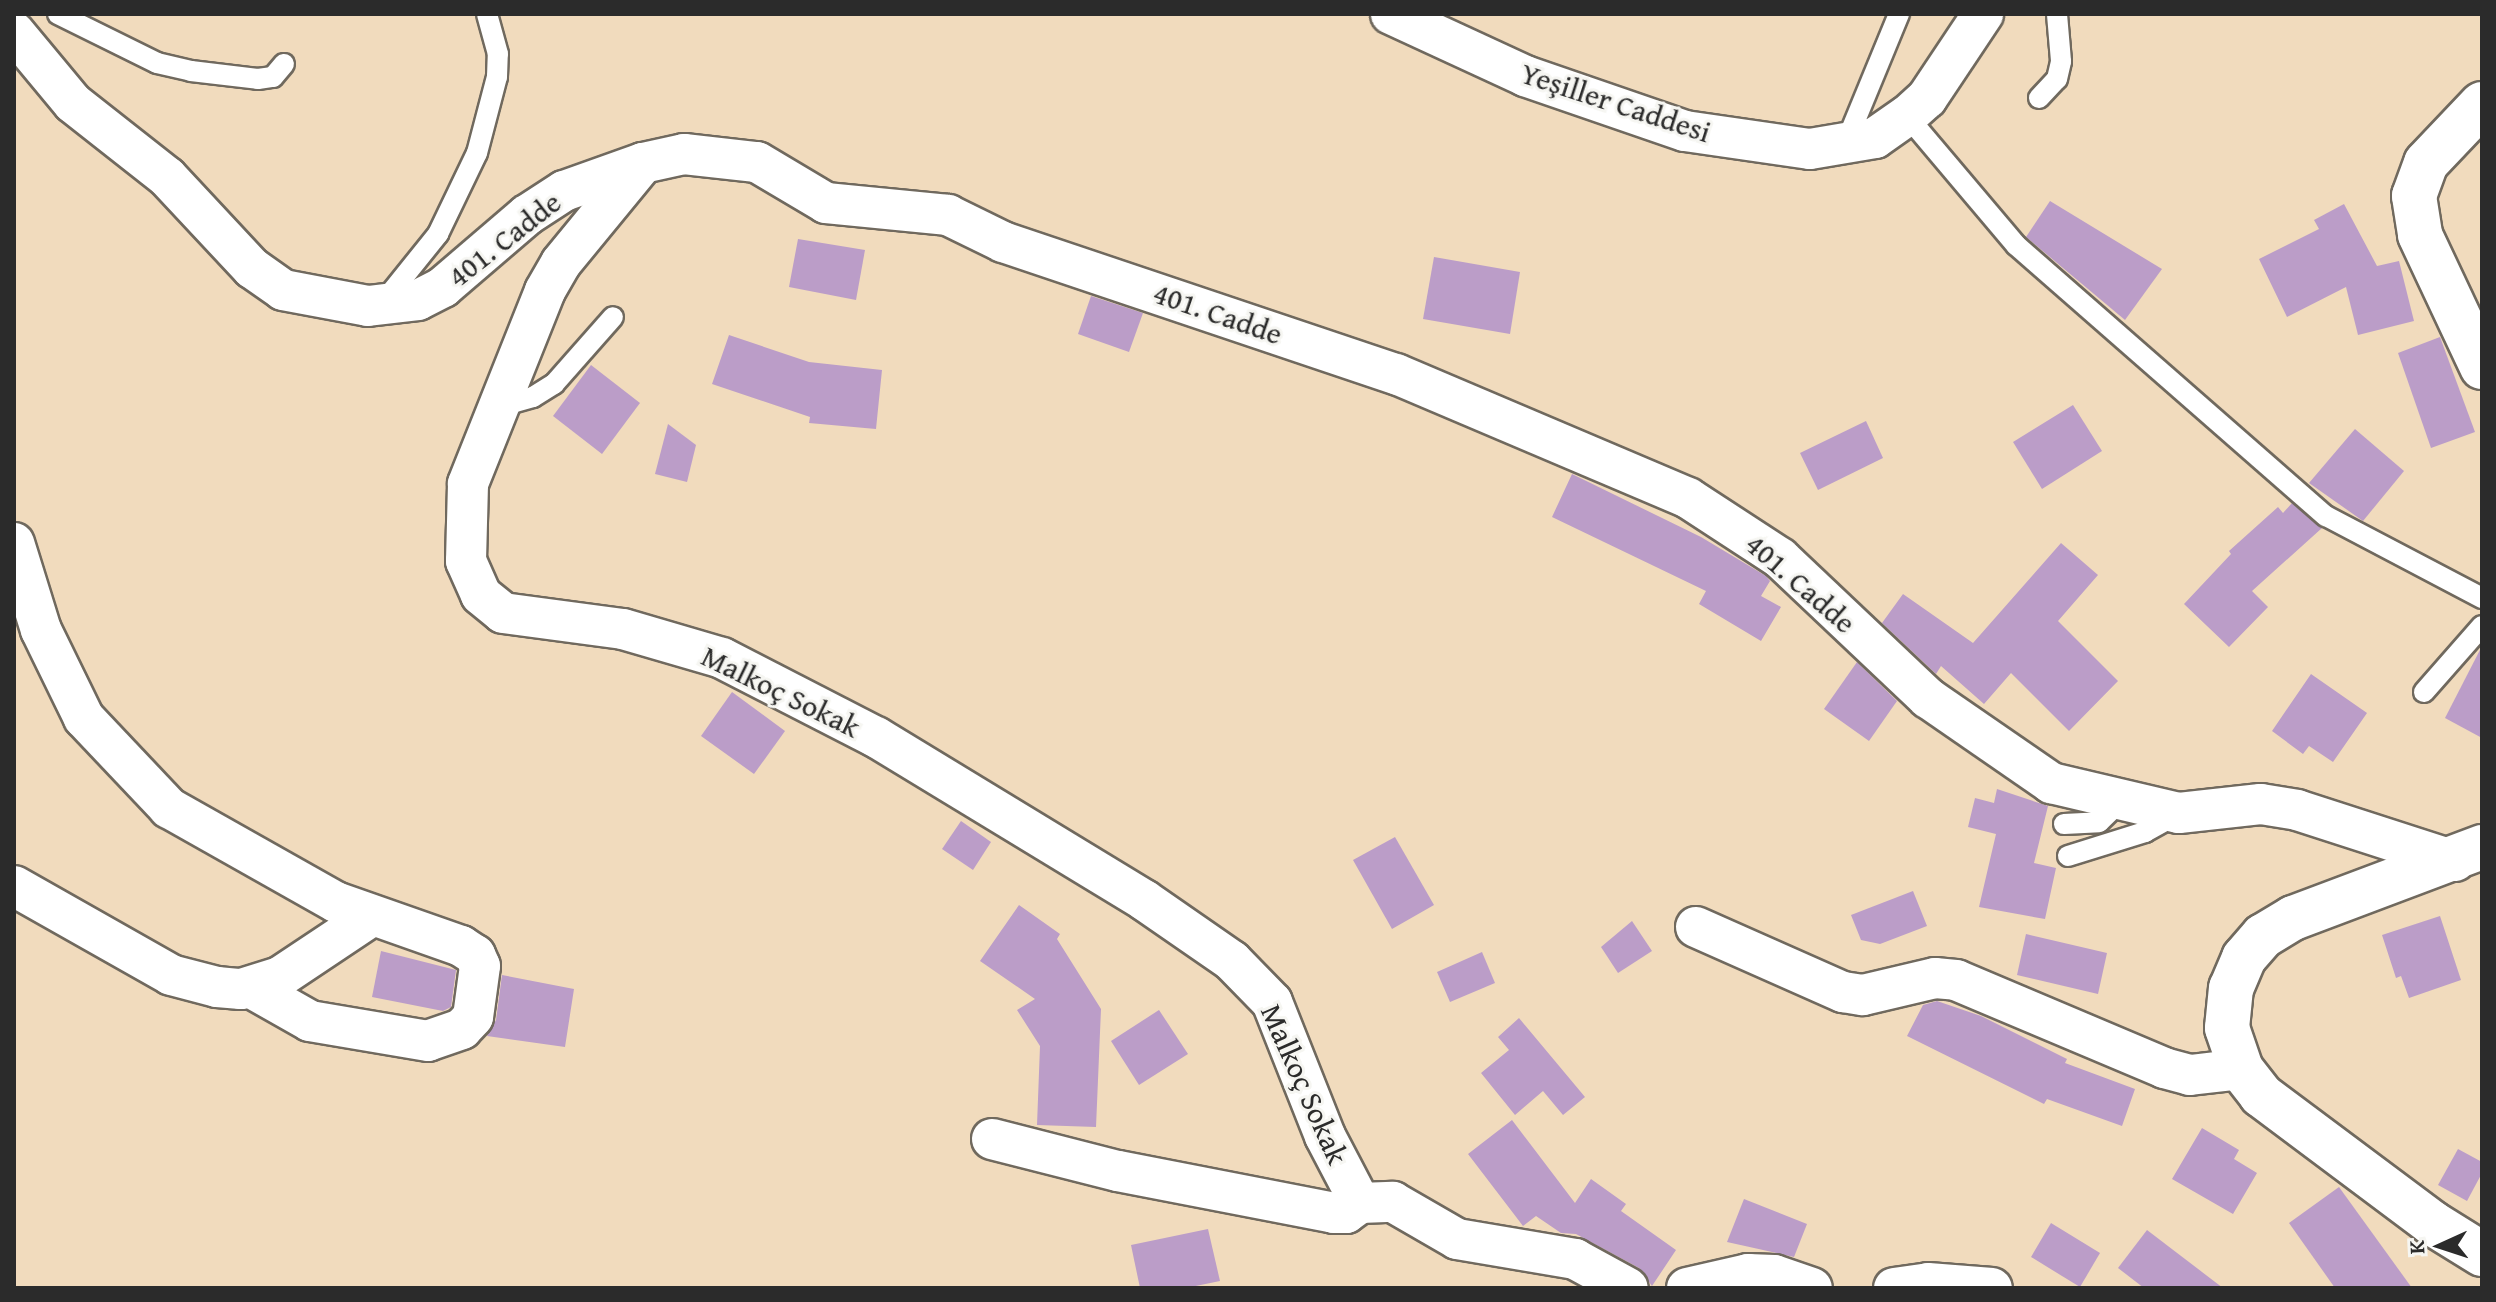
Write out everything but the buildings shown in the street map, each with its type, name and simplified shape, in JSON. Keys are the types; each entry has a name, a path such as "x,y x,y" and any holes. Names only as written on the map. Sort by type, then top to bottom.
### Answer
{"street":[{"name":"Yeşiller Caddesi","path":"1391,14 1525,76 1685,131 1777,146 1845,145 1875,138 1907,116 1942,78 1983,14"},
{"name":"401. Cadde","path":"14,32 73,103 167,177 252,268 283,290 329,302 379,306 418,300 443,287 552,199 643,163 684,154 731,156 757,162 826,203 948,215 1003,242 1463,399 1688,498 1780,558 1928,698 1997,750 2051,783 2120,802 2179,813 2261,804 2297,810 2468,854"},
{"path":"2482,104 2426,163 2414,196 2420,235 2482,367"},
{"name":"Malkoç Sokak","path":"643,163 561,263 468,484 464,522 466,561 481,595 503,613 623,629 722,658 876,737 1144,900 1232,961 1272,1002 1325,1136 1360,1203"},
{"path":"14,543 60,674 84,718 125,766 169,808 212,836 370,917 430,934 475,955 480,982 473,1017 462,1029 428,1041 310,1021 250,987"},
{"path":"2468,854 2293,918 2263,936 2244,958 2231,988 2227,1028 2241,1069 2261,1095 2351,1165 2482,1254"},
{"path":"14,886 171,975 217,987 250,987 293,971 370,917"},
{"path":"1696,927 1843,992 1863,995 1935,978 1956,980 2164,1068 2190,1075 2241,1069"},
{"path":"992,1139 1118,1171 1334,1213 1346,1213 1360,1203 1393,1202 1469,1243 1575,1259 1628,1288"},
{"path":"1687,1288 1748,1274 1774,1275 1812,1288"},
{"path":"1894,1288 1928,1283 1992,1288"}],"lane":[{"path":"58,14 157,63 191,71 258,79 273,77 284,64"},
{"path":"379,306 438,234 477,153 497,77 498,54 487,14"},
{"path":"1845,145 1899,14"},
{"path":"2039,98 2059,70 2057,14"},
{"path":"1907,116 2016,245 2326,516 2482,598"},
{"path":"498,407 533,397 554,384 613,317"},
{"path":"2424,692 2482,626"},
{"path":"2064,824 2099,822 2120,802"},
{"path":"2068,856 2145,832 2179,813"}]}
